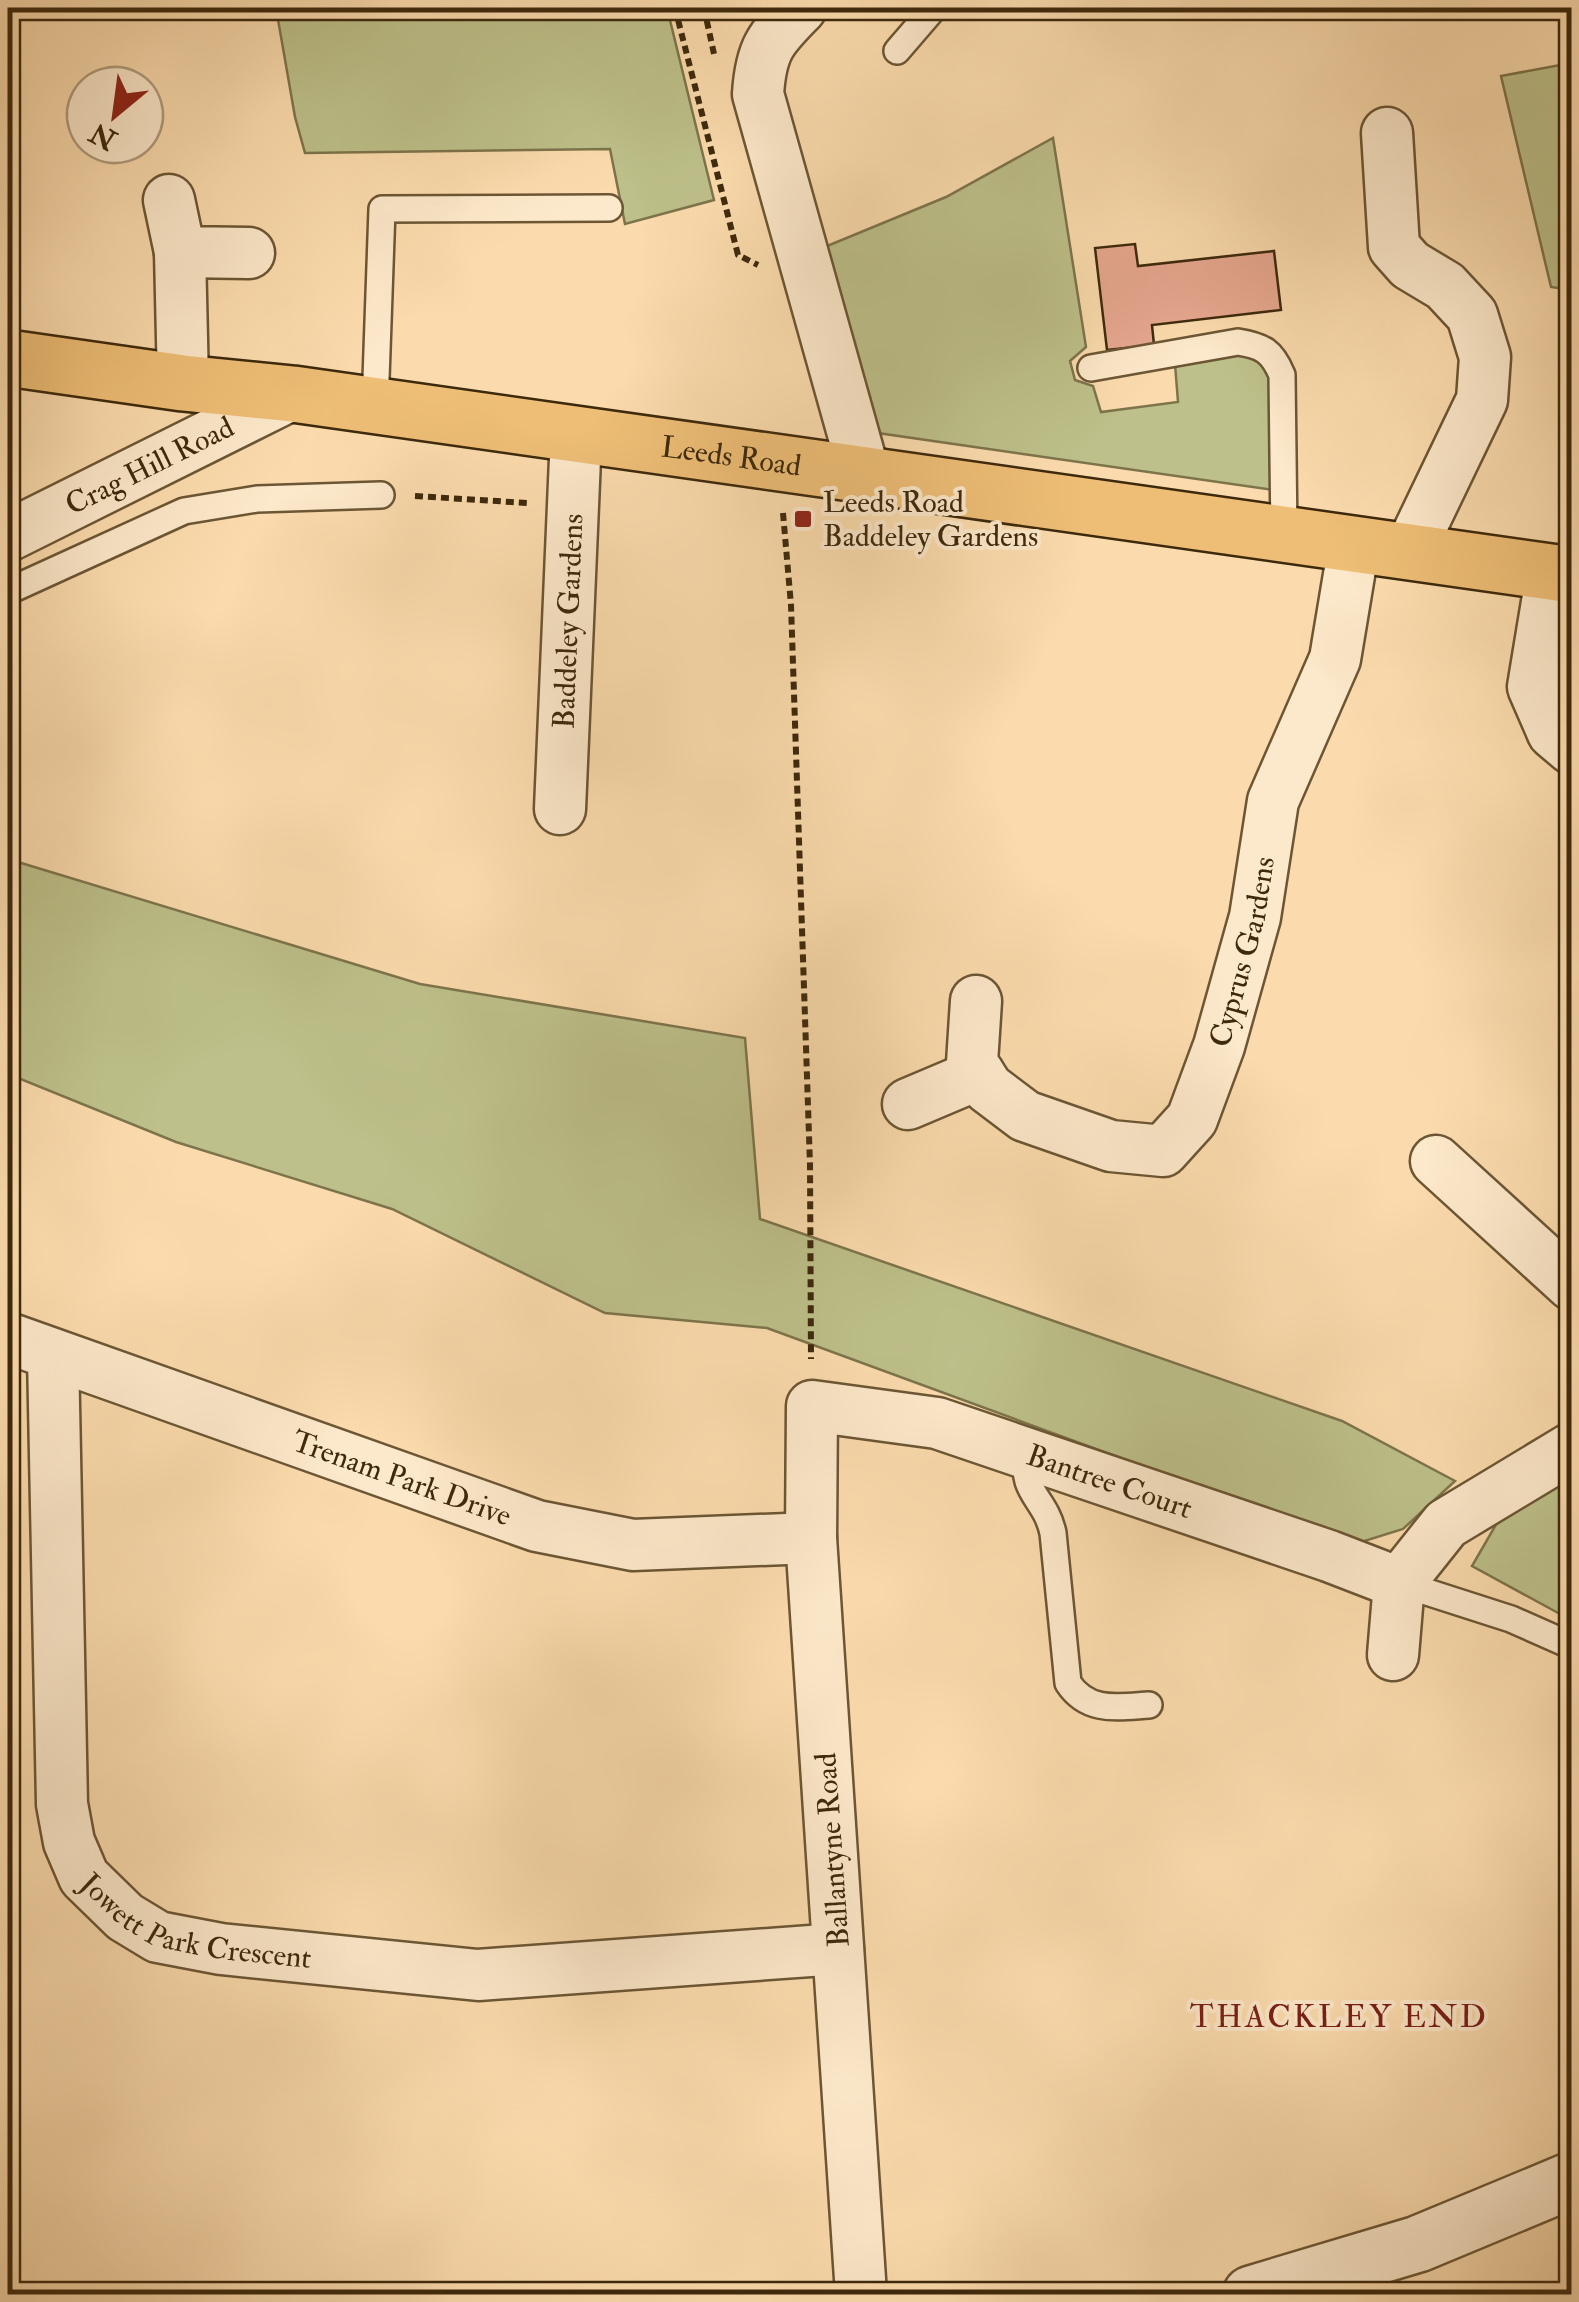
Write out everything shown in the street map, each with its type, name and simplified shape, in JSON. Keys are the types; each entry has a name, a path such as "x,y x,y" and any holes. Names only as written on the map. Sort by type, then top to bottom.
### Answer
{"main road":[{"name":"Leeds Road","path":"8,358 292,394 1562,573"}],"street":[{"path":"801,8 770,39 760,64 758,94 865,476"},
{"path":"1388,133 1394,247 1410,265 1445,286 1472,315 1485,357 1482,400 1409,552"},
{"path":"169,200 180,252 183,383"},
{"path":"180,252 250,252"},
{"name":"Crag Hill Road","path":"8,536 292,394"},
{"name":"Baddeley Gardens","path":"560,809 576,436"},
{"name":"Cyprus Gardens","path":"979,1074 988,1088 1025,1116 1111,1146 1163,1151 1192,1119 1220,1046 1255,916 1274,801 1335,659 1354,545"},
{"path":"1562,573 1532,687 1553,733 1572,749"},
{"path":"908,1104 979,1074 972,1064 976,1001"},
{"path":"1436,1161 1572,1285"},
{"name":"Trenam Park Drive","path":"30,1346 537,1526 632,1546 810,1538"},
{"name":"Jowett Park Crescent","path":"30,1346 62,1804 69,1842 84,1878 125,1917 158,1938 220,1949 478,1975 838,1949"},
{"name":"Bantree Court","path":"812,1406 937,1423 1399,1582"},
{"name":"Ballantyne Road","path":"812,1406 810,1538 860,2294"},
{"path":"1393,1655 1399,1582 1446,1524 1572,1448"},
{"path":"1251,2294 1308,2286 1572,2180"}],"lane":[{"path":"897,51 934,8"},
{"path":"375,407 382,210 610,208"},
{"path":"1091,368 1238,342 1260,345 1274,355 1282,375 1284,535"},
{"path":"8,586 13,589 31,582 184,511 257,499 381,495"},
{"path":"1028,1452 1024,1473 1028,1486 1050,1519 1068,1683 1089,1703 1102,1708 1148,1705"},
{"path":"1399,1582 1511,1619 1572,1646"}],"path":[{"path":"675,8 738,255 764,268"},
{"path":"779,464 791,605 810,1164 812,1406"},
{"path":"381,495 450,496 573,508"}],"green space":[{"path":"276,8 667,8 714,200 625,224 610,149 305,153"},
{"path":"1572,63 1571,290 1551,287 1501,76"},
{"path":"1053,138 1086,347 1070,361 1075,380 1093,386 1101,412 1178,402 1175,364 1251,352 1271,374 1273,490 878,433 815,251 946,197"},
{"path":"8,859 420,984 745,1038 760,1219 1342,1421 1455,1481 1403,1529 1355,1544 767,1328 605,1313 392,1209 176,1142 8,1074"},
{"path":"1571,1481 1571,1620 1472,1566 1505,1509"}],"building":[{"path":"1135,244 1138,266 1274,251 1281,310 1152,325 1154,345 1107,350 1095,248"}],"place":[{"name":"Leeds Road Baddeley Gardens","path":"803,519"}],"district":[{"name":"THACKLEY END","path":"1339,2016"}]}
